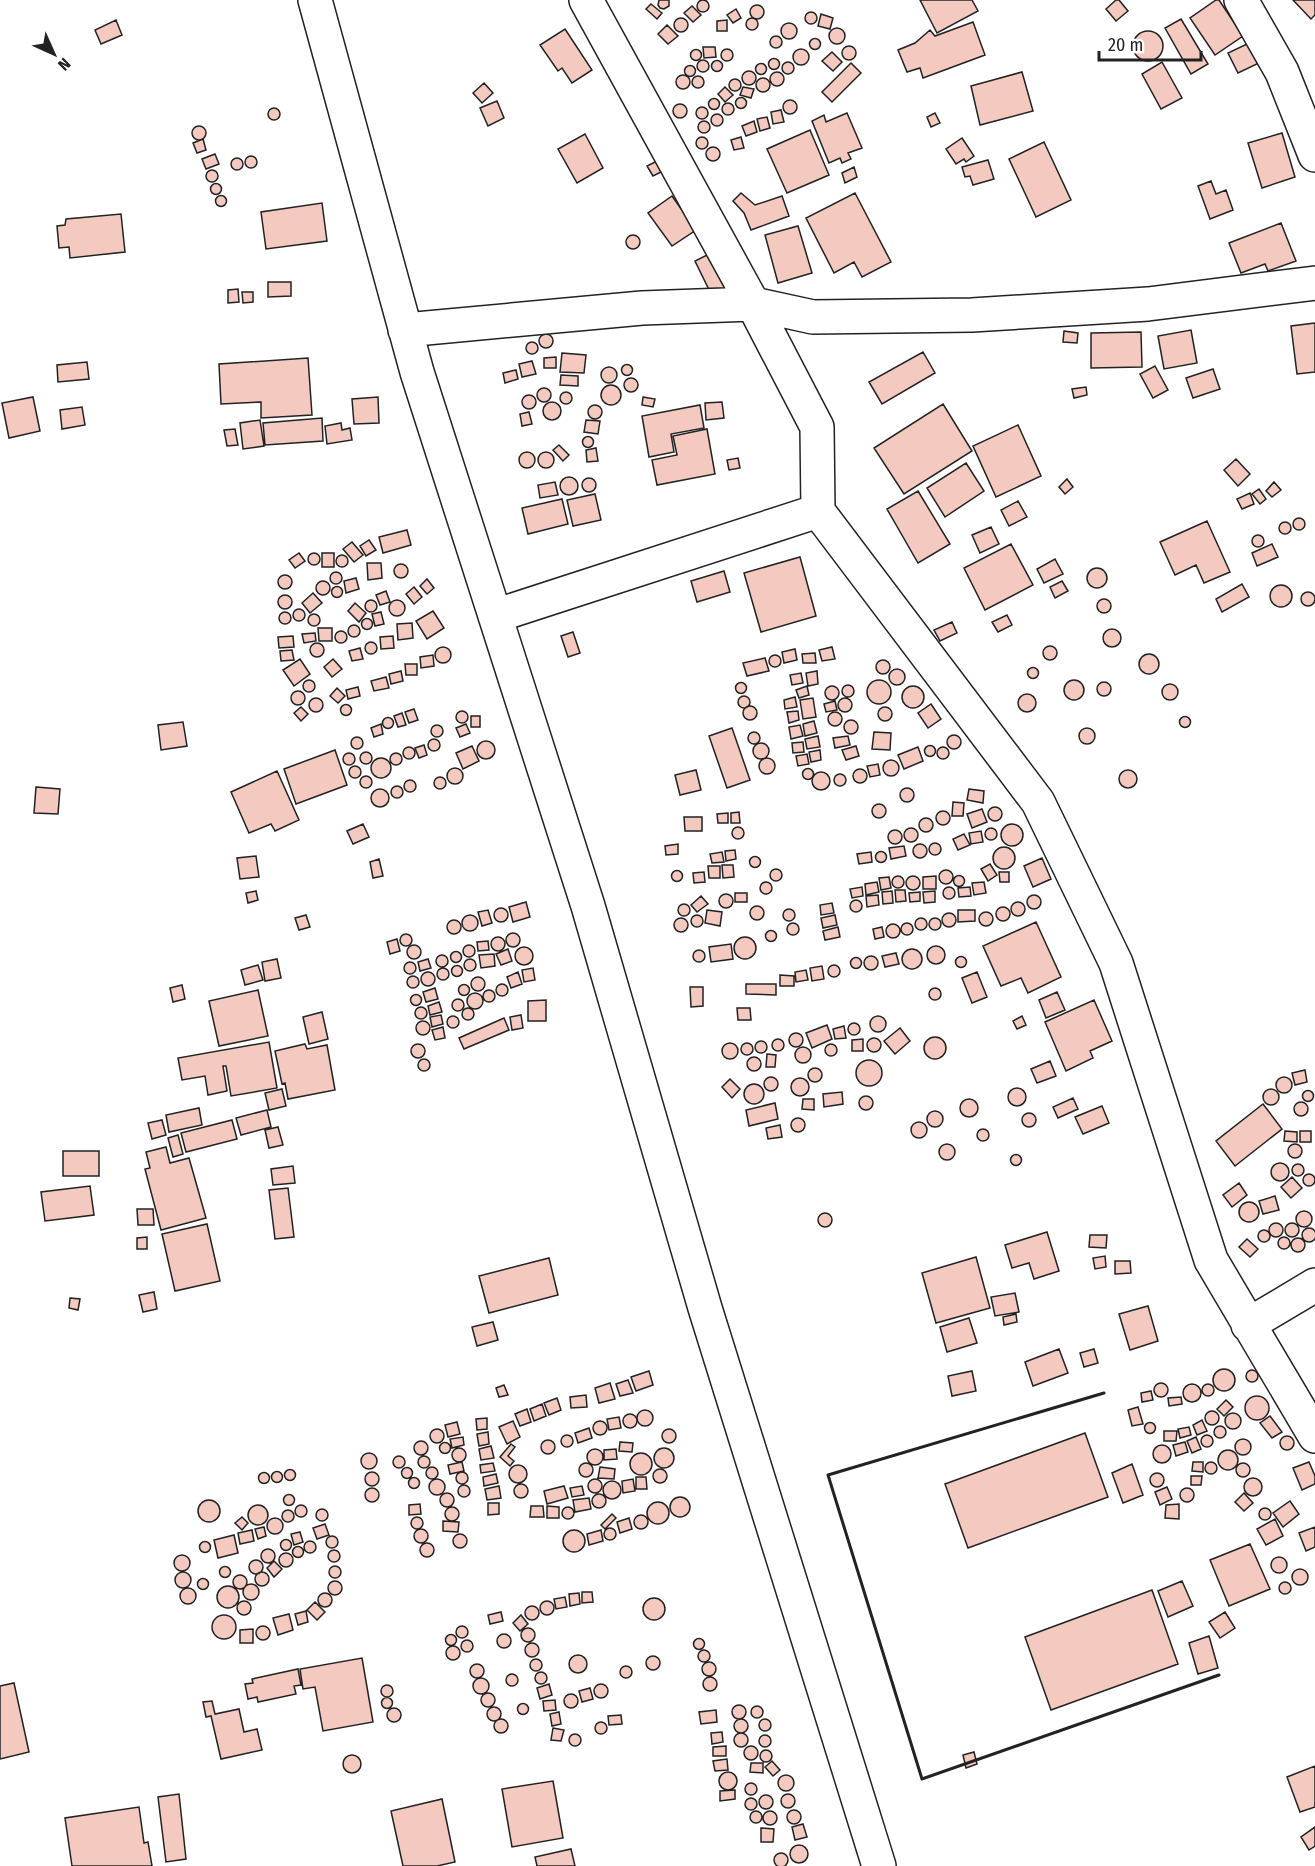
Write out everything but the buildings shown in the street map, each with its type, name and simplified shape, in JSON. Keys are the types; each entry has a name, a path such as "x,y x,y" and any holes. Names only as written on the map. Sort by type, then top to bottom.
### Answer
{"street":[{"path":"315,0 405,330 588,906 705,1308 879,1866"},
{"path":"586,0 753,304 817,427 818,511 1038,802 1116,963 1211,1260 1315,1436"},
{"path":"1241,0 1282,72 1315,155"},
{"path":"405,330 642,308 753,304 813,317 972,315 1148,304 1315,284"},
{"path":"495,616 818,511"},
{"path":"1248,1324 1315,1285"}],"wall":[{"path":"1104,1393 828,1475 922,1779 1219,1675"}]}
